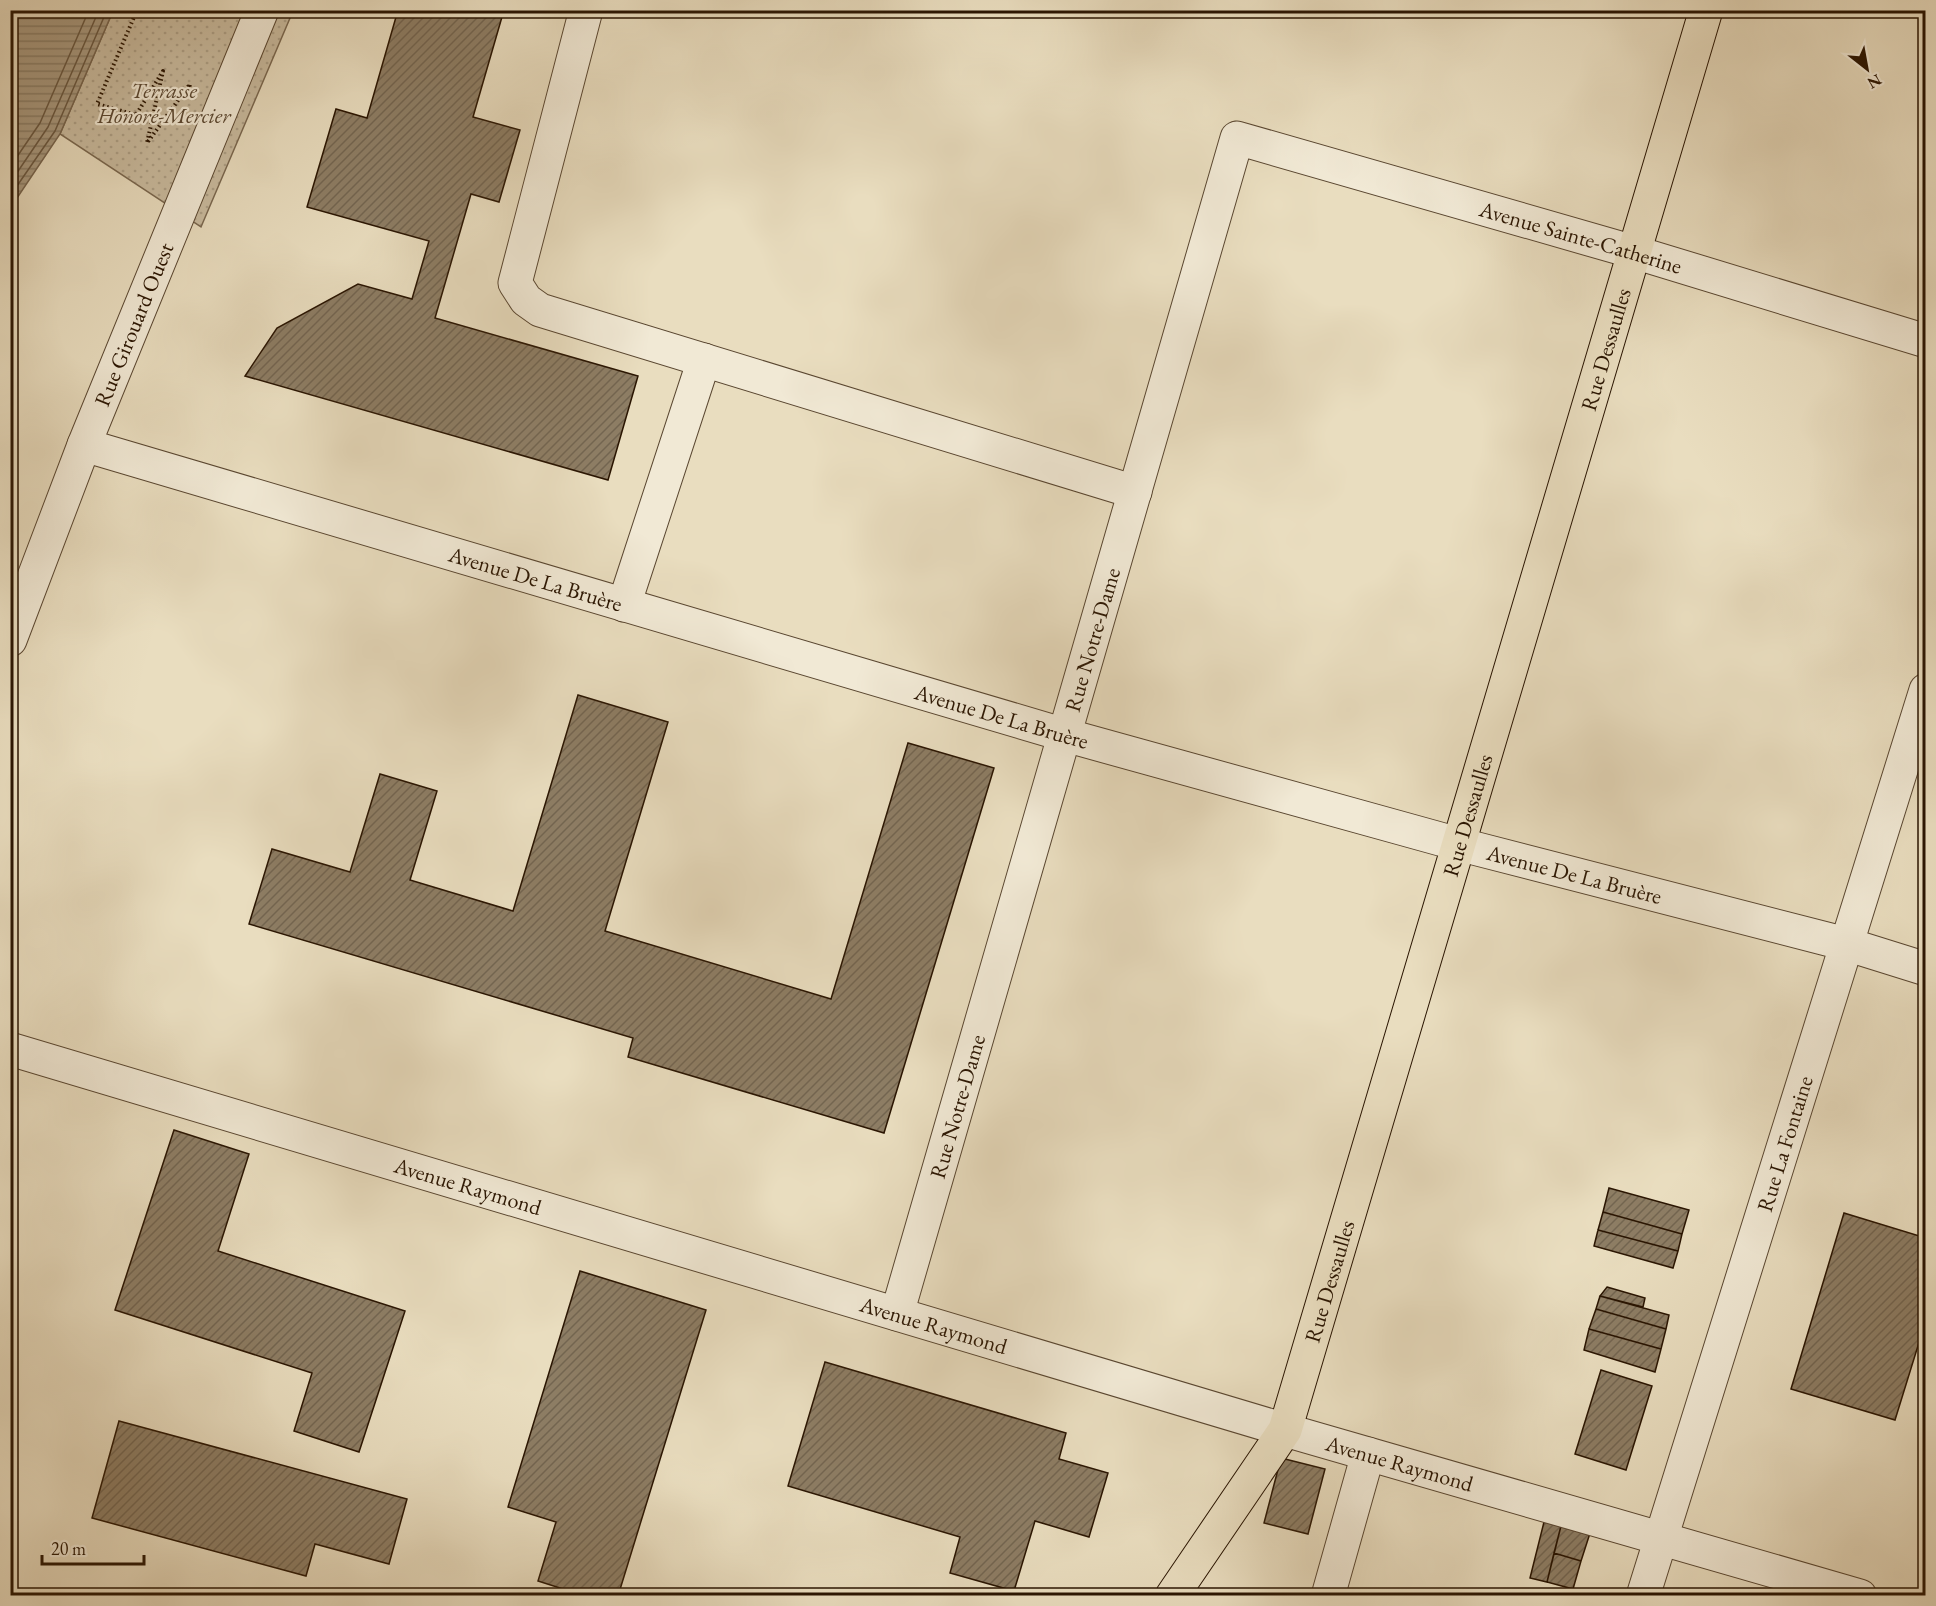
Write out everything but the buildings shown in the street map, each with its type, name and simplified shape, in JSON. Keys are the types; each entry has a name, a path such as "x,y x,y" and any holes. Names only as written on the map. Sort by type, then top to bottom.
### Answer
{"main road":[{"name":"Rue Dessaulles","path":"1172,1596 1285,1430 1706,10"}],"street":[{"name":"Rue Girouard Ouest","path":"10,640 84,445 262,10"},
{"path":"586,10 515,283 526,300 540,310 1134,492"},
{"name":"Avenue Sainte-Catherine","path":"1236,138 1635,252 1926,341"},
{"name":"Rue Notre-Dame","path":"897,1314 1236,138"},
{"path":"624,604 704,360"},
{"name":"Avenue De La Bruère","path":"84,445 1065,735 1458,844 1846,944 1926,969"},
{"name":"Rue La Fontaine","path":"1643,1596 1926,690"},
{"name":"Avenue Raymond","path":"10,1049 1285,1430 1860,1596"},
{"path":"1328,1596 1368,1454"}],"path":[{"path":"137,10 97,104 136,115 163,71 147,143 190,84 188,96"}],"green space":[{"name":"Terrasse Honoré-Mercier","path":"113,11 293,11 201,227 60,134"}],"water":[{"path":"11,10 113,11 60,134 11,207"}]}
